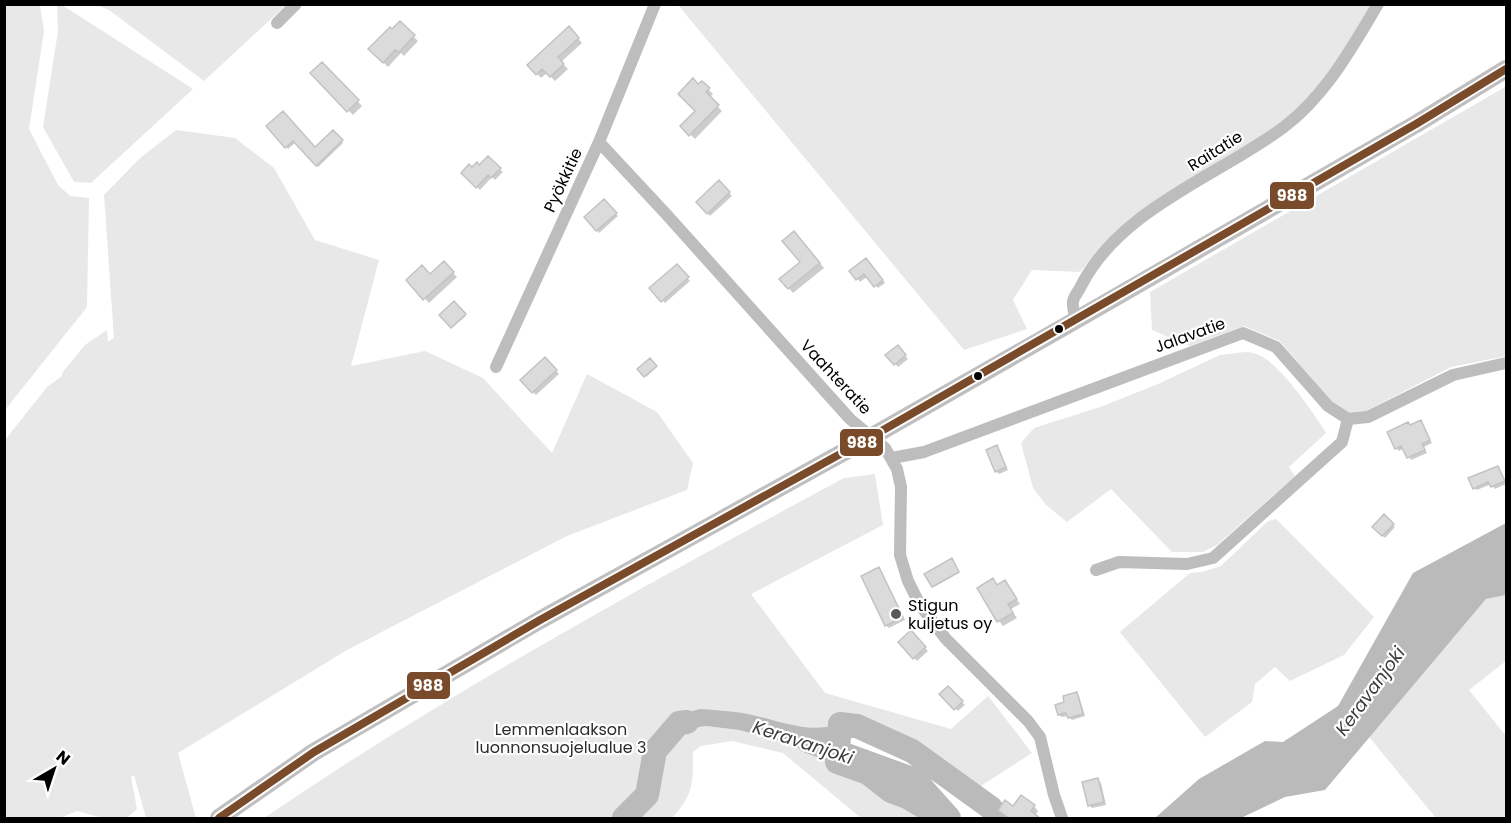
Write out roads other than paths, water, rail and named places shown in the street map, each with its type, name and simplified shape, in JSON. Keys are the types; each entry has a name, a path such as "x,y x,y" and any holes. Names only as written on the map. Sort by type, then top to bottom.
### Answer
{"main road":[{"path":"219,819 334,740 540,620 871,437 1076,320 1416,124 1506,69"}],"street":[{"path":"277,23 296,4"},
{"name":"Pyökkitie","path":"496,367 598,142 655,4"},
{"name":"Raitatie","path":"1076,320 1073,302 1086,276 1108,248 1155,208 1284,127 1313,100 1341,66 1378,4"},
{"name":"Vaahteratie","path":"598,142 668,215 850,419 885,448 892,458 901,488 900,555 908,581 920,605 946,639 1028,721 1040,737 1062,819"},
{"name":"Jalavatie","path":"892,458 924,452 1243,333 1276,347 1328,406 1348,419"},
{"path":"1096,570 1119,562 1187,564 1213,558 1342,442 1348,419 1368,417 1453,375 1506,363"}],"water":[{"path":"1506,523 1506,595 1486,599 1325,790 1285,797 1241,818 1155,818 1199,779 1265,741 1283,742 1338,706 1413,573"},
{"path":"700,709 743,713 803,727 815,728 840,724 837,762 793,744 739,730 706,726 686,729 670,745 657,738 671,717"}],"waterway":[{"name":"Keravanjoki","path":"624,818 647,795 655,751 679,723 687,722"},
{"path":"934,816 929,810 907,797 891,791 868,773 837,762 840,724 857,726 912,751 991,808 997,818"},
{"name":"Keravanjoki","path":"808,741 915,780 949,818"}],"place":[{"name":"Stigun kuljetus oy","path":"896,614"}],"park label":[{"name":"Lemmenlaakson luonnonsuojelualue 3","path":"561,738"}]}
